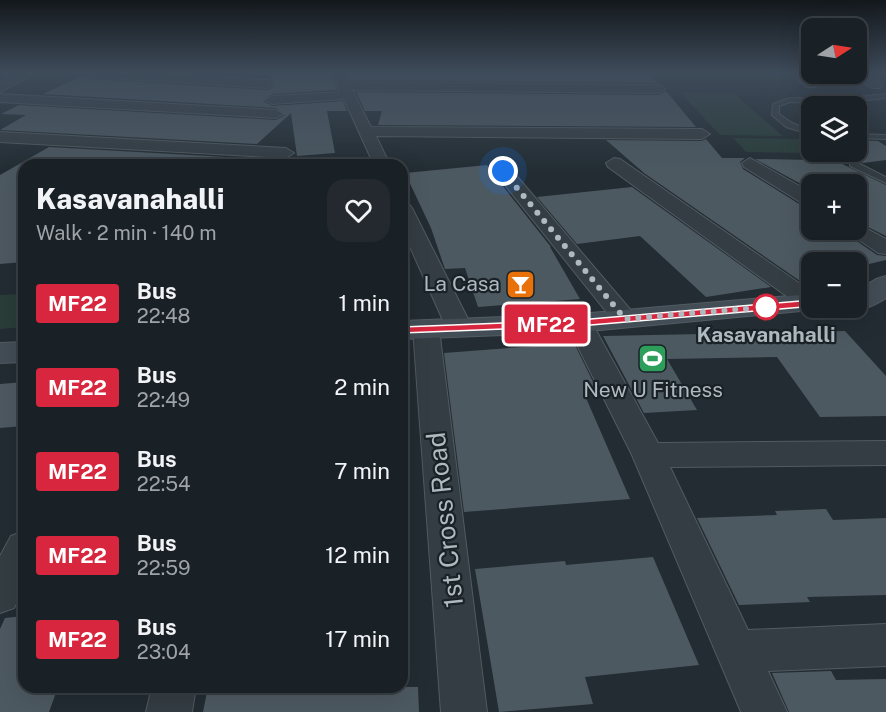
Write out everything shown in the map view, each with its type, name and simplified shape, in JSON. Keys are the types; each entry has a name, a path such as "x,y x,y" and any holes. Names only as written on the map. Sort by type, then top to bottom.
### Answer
{"main road":[{"path":"867,298 886,285"},
{"path":"429,329 579,323 801,304"},
{"path":"0,353 18,352"}],"street":[{"path":"114,106 277,118 315,106"},
{"path":"0,137 287,159 274,106"},
{"path":"356,106 379,159"},
{"path":"366,131 702,134"},
{"path":"614,163 801,295"},
{"path":"750,163 801,194"},
{"path":"503,171 625,319"},
{"name":"1st Cross Road","path":"408,235 429,329 464,712"},
{"path":"867,237 886,248"},
{"path":"579,323 648,455 764,712"},
{"path":"648,455 886,453"},
{"path":"0,595 18,559"},
{"path":"735,651 886,645"},
{"path":"169,712 173,693"}],"lane":[{"path":"775,106 776,115 789,125 801,129"},
{"path":"867,136 886,137"},
{"path":"853,164 886,180"}],"green space":[{"path":"693,106 748,106 783,136 720,135"},
{"path":"733,138 801,141 801,153 746,152"},
{"path":"18,294 18,328 0,329 0,295"}],"building":[{"path":"17,106 276,120 285,115 276,108 246,106 345,106 347,111 327,111 335,153 297,156 291,113 257,144 0,130 26,115 1,114"},
{"path":"363,106 679,106 696,127 378,125 382,111 365,111"},
{"path":"706,139 722,158 745,158 740,162 743,169 801,205 801,240 855,240 877,255 886,256 886,260 867,264 867,252 801,252 801,282 644,173 606,140 702,141"},
{"path":"867,140 878,141 886,146 886,160 863,163 861,162 867,162"},
{"path":"49,147 243,158 242,159 28,159"},
{"path":"755,159 838,162 863,174 801,174 801,184"},
{"path":"18,165 18,262 0,264 0,175"},
{"path":"487,165 496,180 551,247 580,299 478,307 465,268 445,269 431,228 408,179 408,173"},
{"path":"867,176 886,185 886,236 867,226"},
{"path":"632,187 771,287 706,297 640,236 577,244 537,197"},
{"path":"845,331 886,376 886,416 820,417 777,357 667,359 697,410 644,413 603,336"},
{"path":"574,343 597,390 583,391 630,499 464,512 444,353"},
{"path":"18,382 18,426 0,428 0,384"},
{"path":"826,509 833,520 886,518 886,595 807,597 810,602 739,605 697,518 777,515 775,511"},
{"path":"653,557 699,665 585,677 593,704 499,712 475,569 565,561 566,565"},
{"path":"18,617 18,693 56,693 49,712 0,712 0,629 5,618"},
{"path":"831,671 836,680 886,679 886,712 789,712 772,673"},
{"path":"408,687 418,687 419,712 203,712 207,693 408,693"}],"bus line":[{"name":"MF22","path":"408,330 579,323 801,304"}],"place":[{"name":"La Casa","path":"521,284"},
{"name":"Kasavanahalli","path":"766,307"},
{"name":"New U Fitness","path":"653,359"}],"route":[{"path":"503,171 625,319 766,307"}]}
